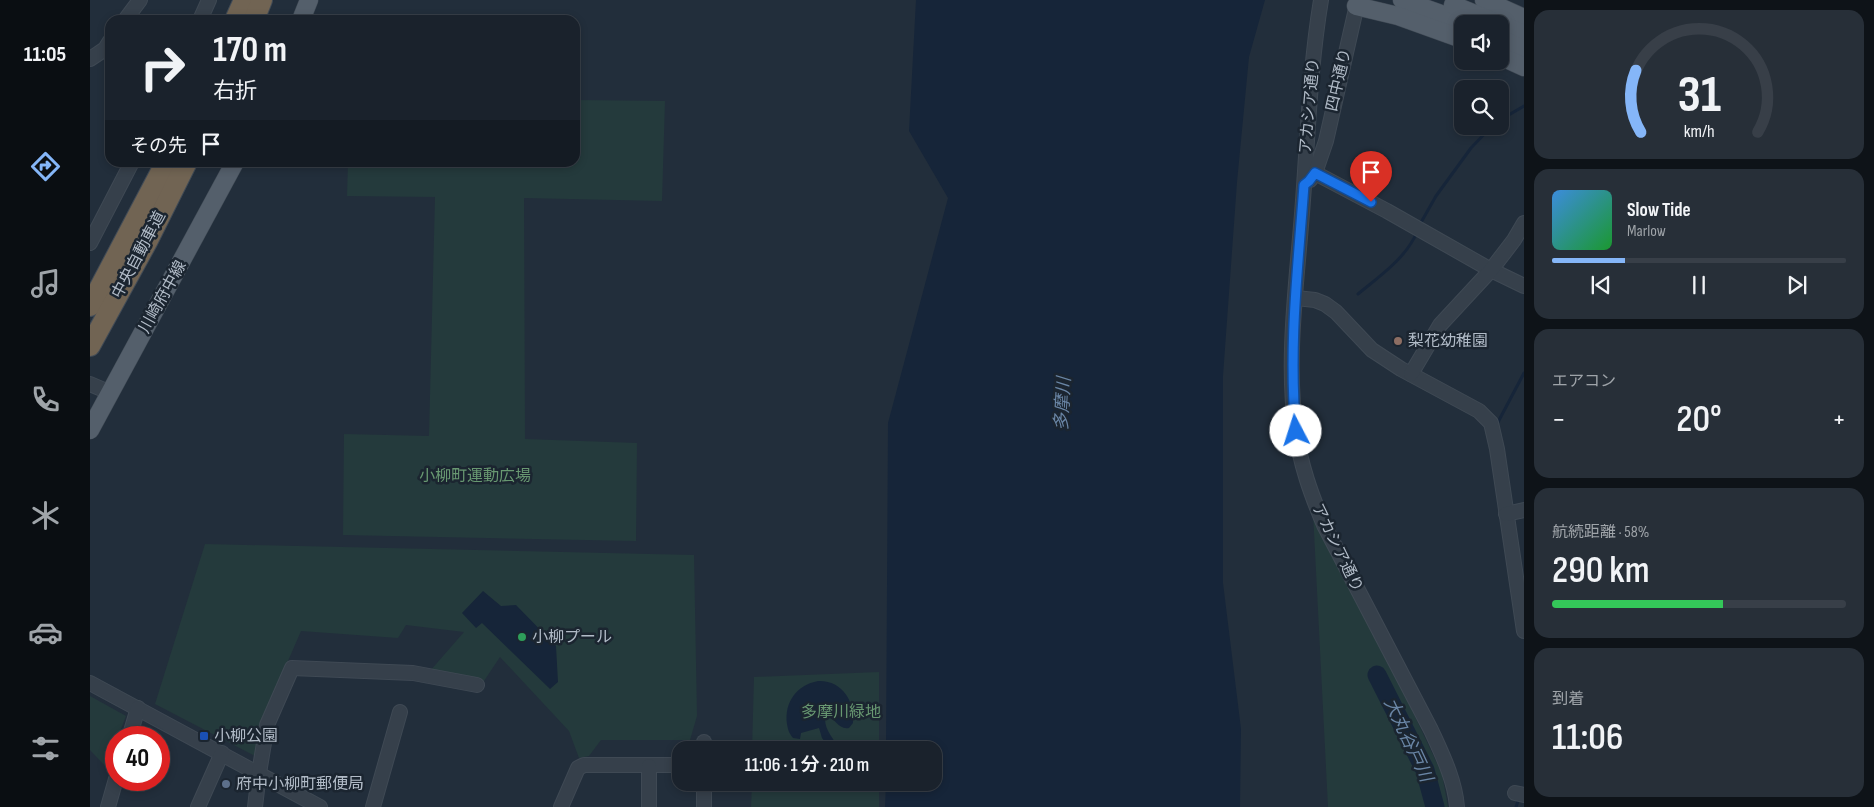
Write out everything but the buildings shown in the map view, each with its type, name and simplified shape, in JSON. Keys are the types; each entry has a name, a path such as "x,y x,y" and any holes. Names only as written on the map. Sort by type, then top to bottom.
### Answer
{"highway":[{"path":"237,15 244,0"},
{"path":"256,15 262,0"},
{"name":"中央自動車道","path":"90,306 164,167"},
{"name":"中央自動車道","path":"90,346 147,242 184,167"}],"main road":[{"path":"303,15 310,0"},
{"path":"1438,0 1477,15"},
{"path":"1485,0 1523,30"},
{"path":"1357,3 1399,5 1454,20"},
{"path":"1399,5 1454,36"},
{"path":"1509,26 1523,30"},
{"path":"1509,42 1524,50"},
{"path":"1509,60 1524,67"},
{"name":"川崎府中線","path":"90,430 232,167"}],"street":[{"path":"130,15 140,0"},
{"path":"202,15 209,0"},
{"name":"アカシア通り","path":"1320,0 1304,185 1292,359 1292,394 1296,431 1311,493 1324,525 1441,750 1456,794 1457,807"},
{"name":"四中通り","path":"1304,185 1315,173 1326,141 1357,3"},
{"path":"90,59 105,49"},
{"path":"90,244 129,167"},
{"path":"1315,173 1387,210 1491,270 1524,286"},
{"path":"1411,374 1440,325 1491,270 1514,240 1524,223"},
{"path":"1296,298 1315,300 1325,304 1336,312 1372,350 1411,374 1479,411 1491,423 1497,449 1524,631"},
{"path":"90,384 111,393"},
{"path":"1506,514 1524,510"},
{"path":"255,807 267,725 292,668 413,673 477,685"},
{"path":"90,682 320,807"},
{"path":"133,726 138,708"},
{"path":"373,807 400,712"},
{"path":"198,807 222,753"},
{"path":"561,807 578,768 584,765 672,765"},
{"path":"649,766 649,807"},
{"path":"108,807 113,791"},
{"path":"704,791 704,807"}],"green space":[{"name":"小柳町運動広場","path":"580,100 665,101 662,201 524,198 525,439 637,443 636,541 343,535 344,434 429,436 435,197 347,196 348,167 580,167"},
{"path":"1313,512 1396,676 1442,774 1448,807 1328,807"},
{"path":"205,544 694,555 697,716 690,740 601,740 589,756 579,758 569,731 500,657 484,681 430,671 464,632 406,625 398,638 301,631 259,728 255,756 155,704"},
{"name":"多摩川緑地","path":"879,672 879,741 752,741 754,677"},
{"path":"90,696 126,716 122,726 105,726 105,766 90,750"},
{"path":"752,791 879,791 879,807 751,807"}],"water":[{"name":"多摩川","path":"916,0 1265,0 1249,57 1237,182 1223,376 1223,583 1241,729 1240,807 885,807 886,791 942,791 942,741 886,741 888,423 948,198 909,131"},
{"name":"小柳プール","path":"483,591 501,606 516,605 556,646 558,682 550,689 482,623 476,628 462,613"},
{"path":"818,681 834,684 845,693 852,707 853,723 849,728 842,727 830,718 827,717 825,719 828,732 834,741 824,741 819,728 801,733 800,739 793,738 788,730 787,716 790,702 798,691"}],"waterway":[{"path":"1509,115 1524,106"},
{"path":"1419,226 1436,196 1471,148 1483,135"},
{"path":"1358,294 1399,258 1417,232"},
{"path":"1497,424 1524,373"},
{"name":"大丸谷戸川","path":"1377,675 1425,770 1435,807"},
{"path":"1516,807 1519,798"}],"place":[{"name":"梨花幼稚園","path":"1398,341"},
{"name":"小柳プール","path":"522,637"},
{"name":"小柳公園","path":"204,736"},
{"name":"府中小柳町郵便局","path":"226,784"}],"route":[{"path":"1296,431 1292,394 1292,359 1304,185 1315,173 1371,202"}]}
